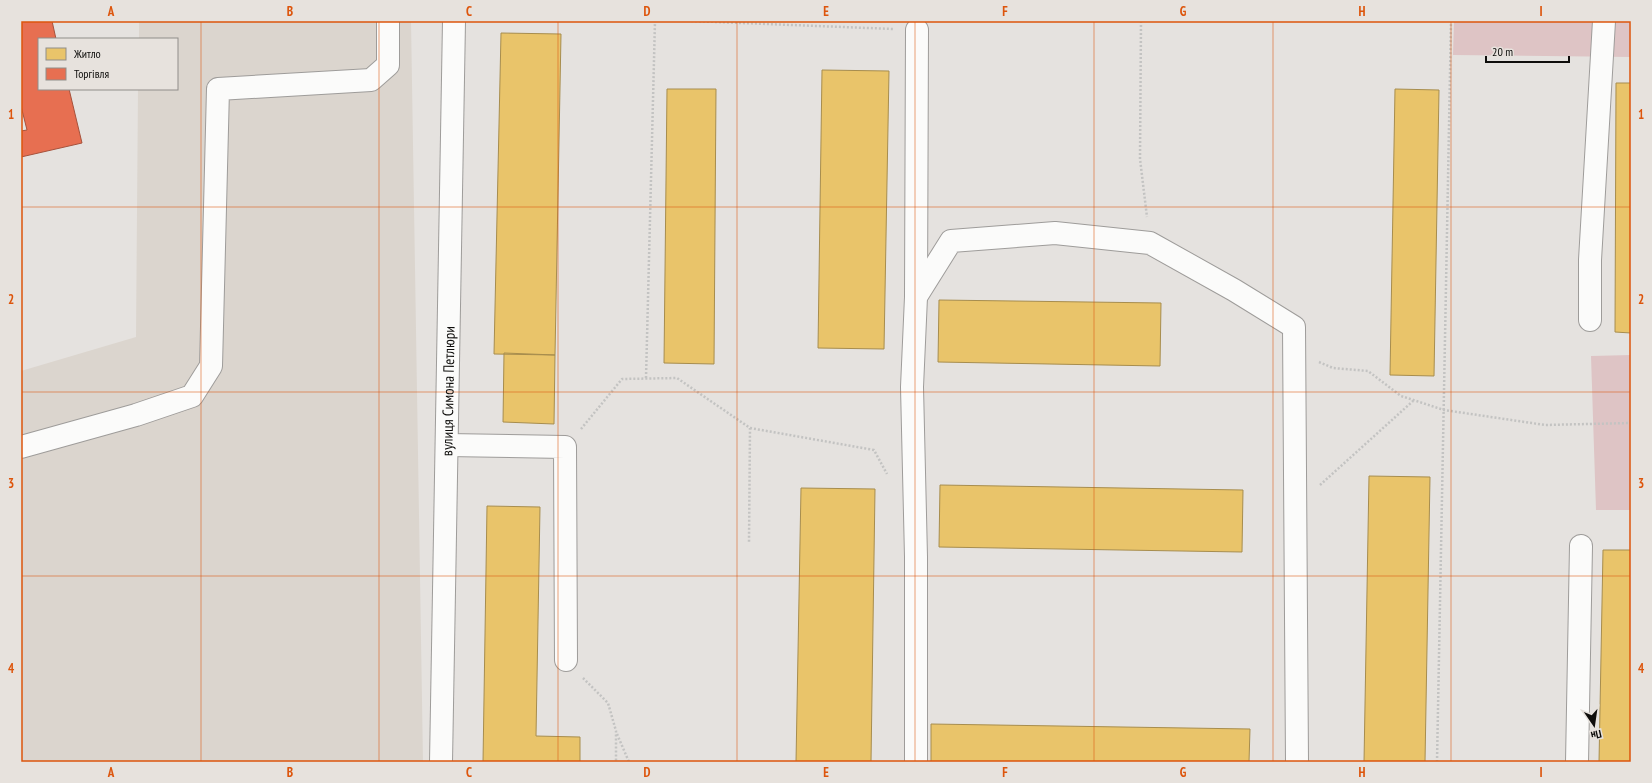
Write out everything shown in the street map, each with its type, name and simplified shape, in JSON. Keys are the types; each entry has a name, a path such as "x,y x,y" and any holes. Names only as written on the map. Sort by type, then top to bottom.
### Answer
{"street":[{"path":"21,447 136,415 192,396 211,366 218,89 371,80 388,65 388,21"},
{"name":"вулиця Симона Петлюри","path":"441,762 454,21"},
{"path":"1590,320 1590,260 1604,21"},
{"path":"916,762 916,558 912,387 916,297 918,30"},
{"path":"916,297 951,241 1055,233 1150,243 1234,290 1294,327 1297,762"},
{"path":"446,446 565,448 566,660"},
{"path":"1577,762 1581,546"}],"path":[{"path":"646,378 655,21"},
{"path":"691,21 918,30"},
{"path":"1141,21 1140,159 1150,243"},
{"path":"1437,762 1451,21"},
{"path":"1294,350 1333,368 1368,371 1401,396 1444,410 1545,425 1631,423"},
{"path":"565,448 622,379 677,378 750,428 874,450 889,477"},
{"path":"1295,507 1414,400"},
{"path":"749,543 750,428"},
{"path":"566,660 608,703 616,732 629,762"},
{"path":"616,732 616,762"}],"shaded area":[{"path":"139,21 411,21 423,762 21,762 21,371 136,337 138,90 178,90 178,38 139,38"},
{"path":"1454,21 1631,21 1631,57 1453,55"},
{"path":"1631,355 1631,510 1596,510 1591,356"}],"building: Житло":[{"path":"501,33 561,34 555,355 494,354"},
{"path":"822,70 889,71 884,349 818,348"},
{"path":"1616,83 1631,83 1631,333 1615,332"},
{"path":"667,89 716,89 714,364 664,363"},
{"path":"1395,89 1439,90 1434,376 1390,375"},
{"path":"939,300 1161,303 1160,366 938,362"},
{"path":"504,353 555,355 554,424 503,422"},
{"path":"1369,476 1430,477 1425,762 1364,762"},
{"path":"940,485 1243,490 1242,552 939,547"},
{"path":"801,488 875,489 871,762 796,762"},
{"path":"487,506 540,507 536,736 580,737 580,762 483,762"},
{"path":"1603,550 1631,550 1631,762 1599,762"},
{"path":"931,724 1250,729 1249,762 931,762"}],"building: Торгівля":[{"path":"21,21 52,21 56,38 38,38 38,90 69,90 82,143 21,157 21,131 27,130 21,106"}]}
